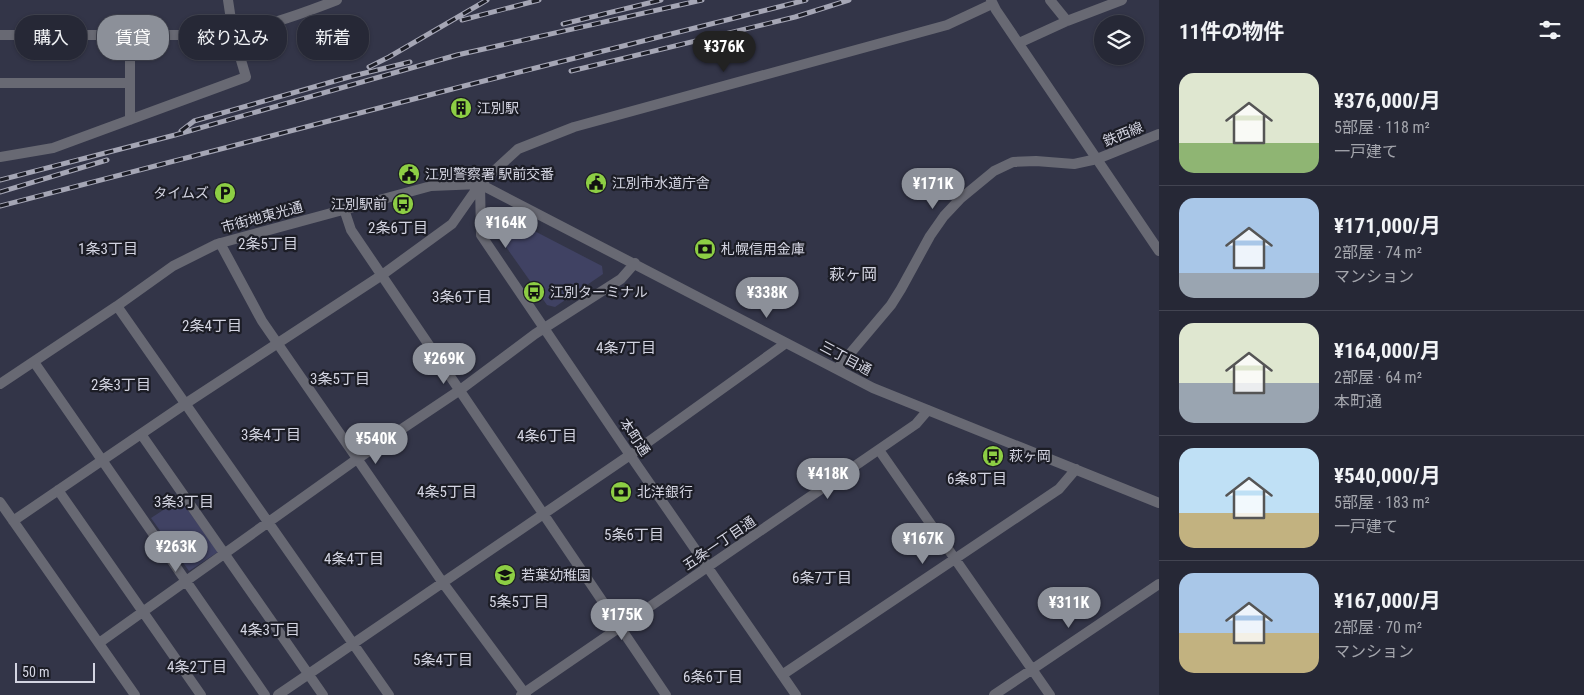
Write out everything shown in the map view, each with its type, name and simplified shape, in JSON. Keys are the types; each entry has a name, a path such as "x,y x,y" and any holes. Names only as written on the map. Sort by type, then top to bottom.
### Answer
{"street":[{"path":"228,0 230,15"},
{"path":"287,18 337,0"},
{"path":"1050,0 1067,21"},
{"path":"1019,43 1067,21 1122,0"},
{"path":"13,521 185,404 382,274 452,224 480,184 518,149 561,131 947,25 992,2 1159,250"},
{"path":"0,35 97,35"},
{"path":"129,60 130,120"},
{"path":"0,157 53,148 246,77 241,60"},
{"path":"0,83 129,82"},
{"name":"鉄西線","path":"837,369 891,305 930,236 944,216 960,199 994,171 1013,162 1036,161 1074,164 1097,159 1159,134"},
{"name":"市街地東光通","path":"0,384 173,266 220,243 431,186 480,184"},
{"name":"三丁目通","path":"480,184 873,388 1159,502"},
{"name":"本町通","path":"480,184 482,235 630,455 796,695"},
{"path":"344,209 351,230 666,695"},
{"path":"220,243 262,321 277,344 443,583 524,694"},
{"path":"99,643 356,459 460,390 545,328 621,279 635,263"},
{"path":"117,306 389,695"},
{"path":"278,695 354,645 630,455 786,343"},
{"path":"34,362 265,695"},
{"name":"五条一丁目通","path":"524,694 916,424 928,410"},
{"path":"141,434 323,695"},
{"path":"879,450 1050,695"},
{"path":"782,675 1059,489 1076,469"},
{"path":"58,490 201,695"},
{"path":"0,502 135,695"},
{"path":"994,695 1159,584"}],"shaded area":[{"path":"519,223 602,266 603,274 555,307 547,305 499,237"},
{"path":"180,499 218,552 189,571 151,518"}],"railway":[{"path":"369,67 487,0"},
{"path":"462,20 539,0"},
{"path":"563,24 661,0"},
{"path":"0,180 175,135 457,55 702,0"},
{"path":"0,206 806,0"},
{"path":"571,71 795,17 849,0"},
{"path":"181,131 194,121 349,77 410,62"},
{"path":"0,192 107,160"}],"place":[{"name":"江別駅","path":"461,108"},
{"name":"江別警察署 駅前交番","path":"409,174"},
{"name":"江別市水道庁舎","path":"596,183"},
{"name":"タイムズ","path":"225,193"},
{"name":"江別駅前","path":"403,204"},
{"name":"札幌信用金庫","path":"705,249"},
{"name":"江別ターミナル","path":"534,292"},
{"name":"萩ヶ岡","path":"993,456"},
{"name":"北洋銀行","path":"621,492"},
{"name":"若葉幼稚園","path":"505,575"}],"district":[{"name":"2条6丁目","path":"398,228"},
{"name":"2条5丁目","path":"268,244"},
{"name":"1条3丁目","path":"108,249"},
{"name":"萩ヶ岡","path":"853,274"},
{"name":"3条6丁目","path":"462,297"},
{"name":"2条4丁目","path":"212,326"},
{"name":"4条7丁目","path":"626,348"},
{"name":"3条5丁目","path":"340,379"},
{"name":"2条3丁目","path":"121,385"},
{"name":"3条4丁目","path":"271,435"},
{"name":"4条6丁目","path":"547,436"},
{"name":"6条8丁目","path":"977,479"},
{"name":"4条5丁目","path":"447,492"},
{"name":"3条3丁目","path":"184,502"},
{"name":"5条6丁目","path":"634,535"},
{"name":"4条4丁目","path":"354,559"},
{"name":"6条7丁目","path":"822,578"},
{"name":"5条5丁目","path":"519,602"},
{"name":"4条3丁目","path":"270,630"},
{"name":"5条4丁目","path":"443,660"},
{"name":"4条2丁目","path":"197,667"},
{"name":"6条6丁目","path":"713,677"}]}
